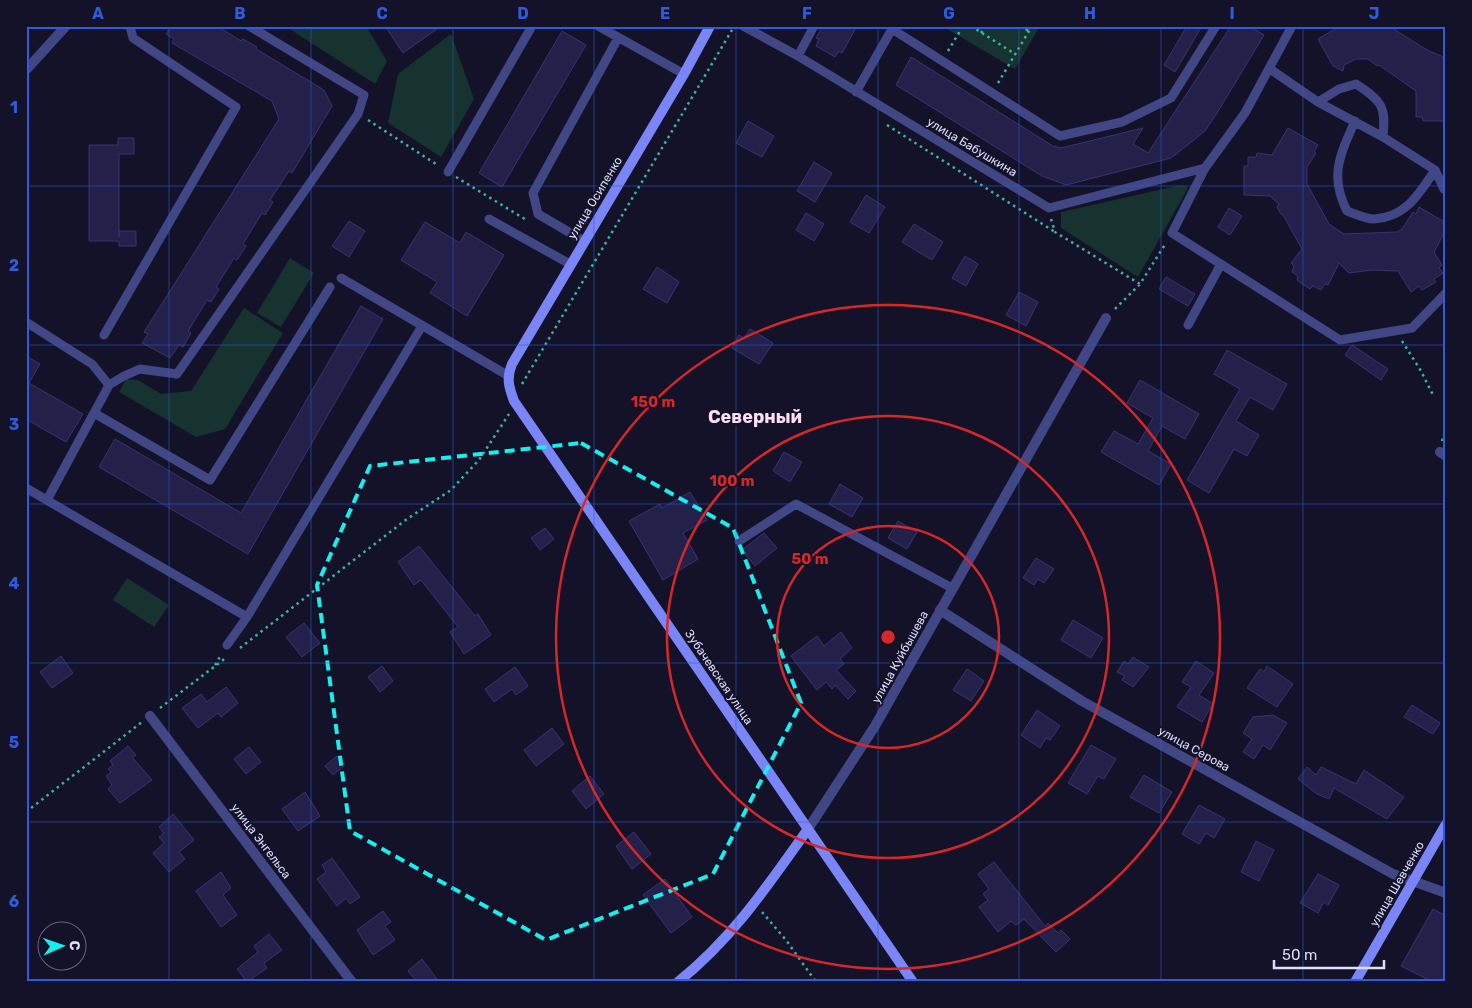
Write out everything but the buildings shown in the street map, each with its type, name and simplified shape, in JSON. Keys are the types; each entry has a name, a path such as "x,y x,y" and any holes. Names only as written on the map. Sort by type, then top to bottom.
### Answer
{"street":[{"path":"26,70 66,26"},
{"name":"улица Осипенко","path":"508,380 570,264 684,74 710,26"},
{"name":"улица Куйбышева","path":"678,982 706,960 744,919 808,829 875,726 1106,318"},
{"name":"Зубачевская улица","path":"508,380 514,402 913,982"},
{"name":"улица Серова","path":"940,610 1082,701 1393,874 1446,893"},
{"name":"улица Энгельса","path":"150,716 352,982"},
{"name":"улица Шевченко","path":"1355,982 1446,824"}],"lane":[{"path":"104,335 236,108 133,38 130,26"},
{"path":"47,500 109,384 140,369 178,374 358,114 364,94 249,26"},
{"path":"448,172 532,26"},
{"path":"598,26 684,74"},
{"name":"улица Бабушкина","path":"743,26 798,56 1049,208"},
{"path":"798,56 814,26"},
{"path":"856,92 892,28 991,94 1060,136 1122,122 1171,98 1216,26"},
{"path":"1292,26 1245,113 1205,168 1172,233 1340,340 1412,328 1446,293"},
{"path":"584,241 538,214 532,194 618,38"},
{"path":"1270,69 1318,102 1383,137 1435,170 1445,189"},
{"path":"1318,102 1339,89 1356,84 1381,104 1385,116 1383,137"},
{"path":"1355,121 1336,174 1339,195 1347,211 1372,219 1398,214 1414,202 1435,170"},
{"path":"1049,208 1205,168"},
{"path":"489,219 570,264"},
{"path":"1188,326 1221,264"},
{"path":"341,278 508,380"},
{"path":"94,413 210,480 330,287"},
{"path":"26,322 92,364 109,384"},
{"path":"227,644 247,617 422,326"},
{"path":"26,488 247,617"},
{"path":"739,541 796,504 952,588"}],"path":[{"path":"237,650 407,520 452,490 479,460 506,420 524,381 734,26"},
{"path":"942,61 963,26"},
{"path":"971,26 1015,54"},
{"path":"981,33 985,26"},
{"path":"1020,26 1029,31"},
{"path":"991,94 1032,26"},
{"path":"358,114 529,222"},
{"path":"882,122 1140,284"},
{"path":"1049,208 1055,232"},
{"path":"1106,318 1140,284 1172,233"},
{"path":"1395,332 1421,371 1434,397"},
{"path":"26,812 229,656"},
{"path":"755,903 786,940 816,982"}],"highlighted area":[{"path":"581,443 733,528 801,703 713,874 546,940 350,831 317,585 370,466"}],"green space":[{"path":"285,26 366,26 387,61 375,84"},
{"path":"942,26 1040,26 1015,69"},
{"path":"451,34 474,99 441,157 388,123 398,74"},
{"path":"1181,185 1188,188 1138,277 1061,228 1061,212"},
{"path":"290,258 314,273 281,327 257,313"},
{"path":"244,308 283,333 225,429 196,437 119,392 126,379 138,380 161,394 191,391"},
{"path":"127,578 169,605 154,627 113,600"}],"district":[{"name":"Северный","path":"755,417"}]}
